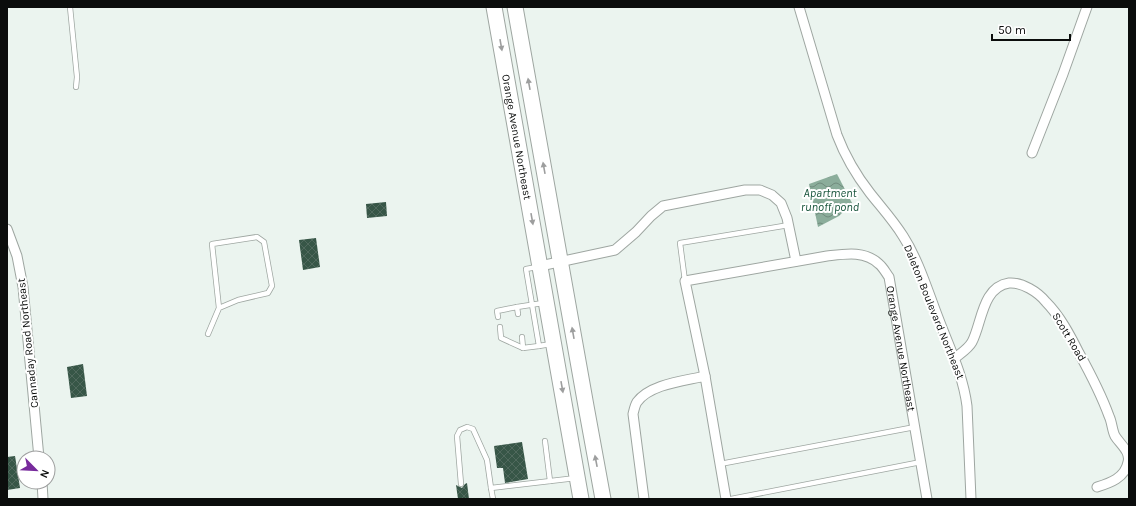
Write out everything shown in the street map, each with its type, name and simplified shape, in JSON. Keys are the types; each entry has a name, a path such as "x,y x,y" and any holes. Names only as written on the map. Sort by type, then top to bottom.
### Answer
{"highway":[{"name":"Orange Avenue Northeast","path":"494,7 581,499"},
{"name":"Orange Avenue Northeast","path":"515,7 603,499"}],"street":[{"name":"Daleton Boulevard Northeast","path":"799,7 837,134 844,152 869,192 891,218 904,237 915,258 961,375 966,399 971,499"},
{"path":"1032,153 1087,7"},
{"path":"540,266 615,250 663,206 744,190 760,190 772,195 781,204 789,225 796,261"},
{"name":"Cannaday Road Northeast","path":"7,230 17,256 22,280 38,450"},
{"name":"Orange Avenue Northeast","path":"685,281 848,253 865,255 879,263 889,277 927,499"},
{"path":"685,281 726,499"},
{"name":"Scott Road","path":"955,358 967,349 972,342 987,300 1001,286 1009,283 1016,283 1039,295 1060,320 1075,345 1101,394 1115,435 1127,453 1129,459 1125,471 1119,478 1096,487"},
{"path":"644,499 632,414 637,403 644,395 659,387 704,376"}],"lane":[{"path":"70,7 77,78 76,87"},
{"path":"685,281 680,243 789,225"},
{"path":"208,334 219,308 212,244 257,237 264,242 272,286 268,293 238,300 219,308"},
{"path":"539,346 526,269 540,266"},
{"path":"498,317 497,311 547,302"},
{"path":"517,307 518,314"},
{"path":"500,327 501,338 523,348 554,343"},
{"path":"522,337 523,348"},
{"path":"461,484 457,436 460,430 467,426 473,429 487,460 493,499"},
{"path":"720,464 915,426"},
{"path":"545,441 550,481"},
{"path":"731,499 921,462"},
{"path":"491,488 578,478"}],"water":[{"name":"Apartment runoff pond","path":"837,174 852,203 839,216 818,227 809,184"}],"building":[{"path":"386,202 387,216 367,218 366,204"},
{"path":"316,238 320,267 303,270 299,240"},
{"path":"83,364 87,396 71,398 67,367"},
{"path":"522,442 528,479 505,483 503,468 497,468 494,446"},
{"path":"15,456 16,489 7,490 7,457"},
{"path":"467,483 469,499 458,499 456,485 462,488"}]}
